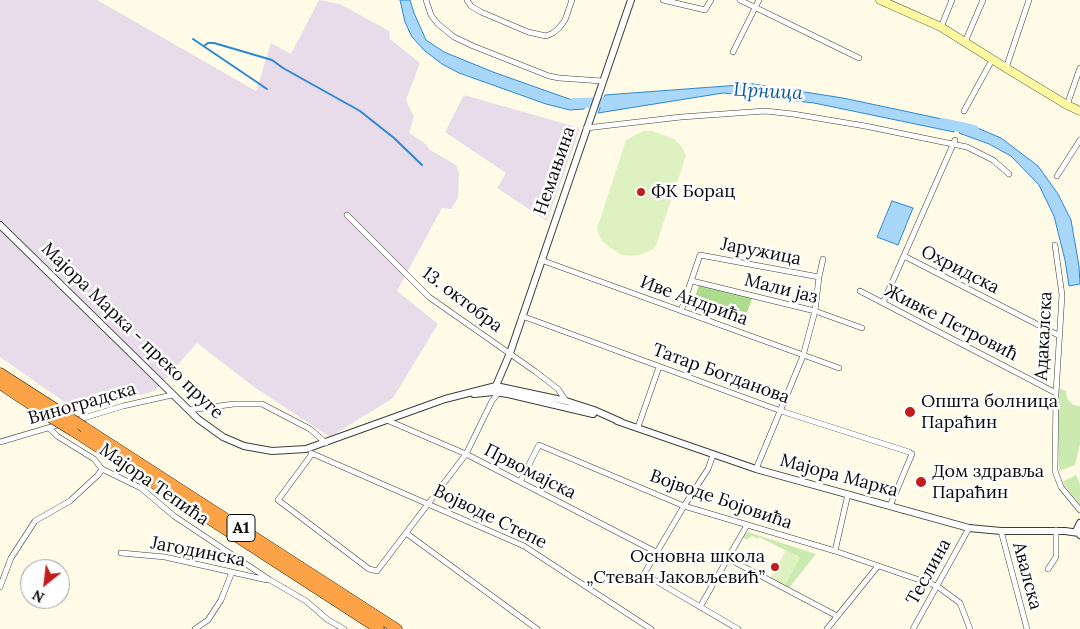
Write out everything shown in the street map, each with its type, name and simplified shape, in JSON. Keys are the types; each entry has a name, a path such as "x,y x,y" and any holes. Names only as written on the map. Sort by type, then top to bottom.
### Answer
{"highway":[{"name":"A1","path":"0,373 397,629"},
{"name":"A1","path":"0,384 379,629"}],"main road":[{"path":"880,0 941,27 992,60 1080,111"}],"street":[{"path":"426,0 431,15 441,28 473,46 548,76 602,83"},
{"path":"467,0 471,6 481,12 528,32 546,36 554,33 565,20 572,0"},
{"name":"Немањина","path":"497,389 631,0"},
{"path":"663,0 705,10 712,0"},
{"path":"740,0 859,58"},
{"path":"733,52 759,0"},
{"path":"941,27 952,0"},
{"path":"965,42 983,0"},
{"path":"1006,68 1029,0"},
{"path":"964,111 992,60"},
{"path":"1067,105 1080,68"},
{"path":"587,125 765,112 792,114 954,142 980,152 1009,174"},
{"path":"1057,176 1080,140"},
{"name":"Охридска","path":"954,142 904,256 1058,335"},
{"name":"13. октобра","path":"347,215 429,297 510,352 558,389 566,402"},
{"name":"Мајора Марка - преко пруге","path":"0,225 172,395 223,437 244,446 272,451 309,452 337,438"},
{"name":"Адакалска","path":"1055,245 1062,295 1058,335 1056,392 1056,475 1062,489 1080,510"},
{"name":"Јаружица","path":"692,281 699,257 702,255 819,277"},
{"path":"882,303 904,256"},
{"name":"Иве Андрића","path":"541,260 839,368"},
{"path":"756,469 803,356 815,312 823,260"},
{"path":"681,311 692,281"},
{"name":"Мали јаз","path":"692,281 815,312 862,328"},
{"name":"Живке Петровић","path":"860,291 1056,392"},
{"name":"Татар Богданова","path":"522,316 781,411 912,454 890,506"},
{"path":"638,428 659,367"},
{"path":"309,452 278,500 373,571 377,571 466,454 497,389"},
{"name":"Мајора Марка","path":"497,389 621,422 756,469 969,528 1001,531 1079,529"},
{"name":"Мајора Марка","path":"337,438 445,400 497,389 566,402 594,410 621,422"},
{"name":"Виноградска","path":"0,442 123,406 172,395"},
{"path":"189,410 234,404 262,404 310,429 326,443"},
{"name":"Првомајска","path":"389,421 466,454 656,552"},
{"name":"Мајора Тепића","path":"49,428 57,436 94,459 102,469 141,488 174,516 270,580 306,601 328,620 344,629"},
{"name":"Војводе Бојовића","path":"520,482 539,445 684,506 835,551 937,586 960,603 970,629"},
{"name":"Војводе Степе","path":"309,452 524,546 651,629"},
{"path":"713,455 708,469 644,574 738,629"},
{"path":"0,587 11,558 35,521 70,500 98,475 102,469"},
{"path":"835,551 848,494"},
{"path":"700,607 747,525"},
{"name":"Теслина","path":"913,629 969,528"},
{"path":"1048,569 1056,557 1056,530"},
{"name":"Авалска","path":"1001,531 1027,629"},
{"path":"406,533 537,629"},
{"name":"Јагодинска","path":"121,553 165,557 270,580"},
{"path":"729,558 837,616"},
{"path":"827,629 878,566"},
{"path":"195,629 208,620 221,600 232,572"}],"shaded area":[{"path":"0,0 97,0 256,91 271,43 291,54 319,0 340,4 389,31 390,39 420,63 406,100 414,117 409,133 426,144 430,150 456,165 459,173 458,198 451,209 442,208 397,291 438,324 393,398 330,437 254,387 197,343 155,391 79,412 0,357"},
{"path":"464,95 580,128 547,221 497,188 506,173 445,132"}],"green space":[{"name":"ФК Борац","path":"643,131 653,131 674,139 682,147 686,156 655,248 643,254 622,255 601,240 597,229 626,140"},
{"path":"699,285 752,298 747,313 695,297"},
{"path":"1058,388 1066,391 1067,398 1073,405 1080,406 1080,444 1075,465 1059,471"},
{"path":"1076,475 1080,484 1080,505 1062,482"},
{"path":"748,532 816,554 788,589 770,580 771,577 785,585 799,557 759,537 758,539 752,536 747,540 742,537"},
{"path":"786,550 800,558 785,585 771,577"}],"water":[{"path":"400,0 410,0 426,40 444,52 493,72 572,100 587,100 584,109 570,110 546,104 459,73 442,64 425,51 412,37 405,22"},
{"path":"753,84 843,98 956,122 954,132 814,103 723,93 598,113 605,95"},
{"path":"963,123 1001,138 1038,166 1058,194 1071,220 1079,266 1080,284 1069,286 1065,260 1054,216 1039,185 1011,156 989,144 959,133"},
{"path":"892,201 913,208 898,245 877,237"}],"waterway":[{"path":"193,39 267,89"},
{"path":"204,46 208,43 214,43 272,60 360,111 394,138 422,165"},
{"name":"Црница","path":"574,103 614,102"},
{"name":"Црница","path":"942,123 974,130"}],"place":[{"name":"ФК Борац","path":"641,192"},
{"name":"Општа болница Параћин","path":"910,412"},
{"name":"Дом здравља Параћин","path":"921,482"},
{"name":"Основна школа „Стеван Јаковљевић”","path":"775,567"}]}
